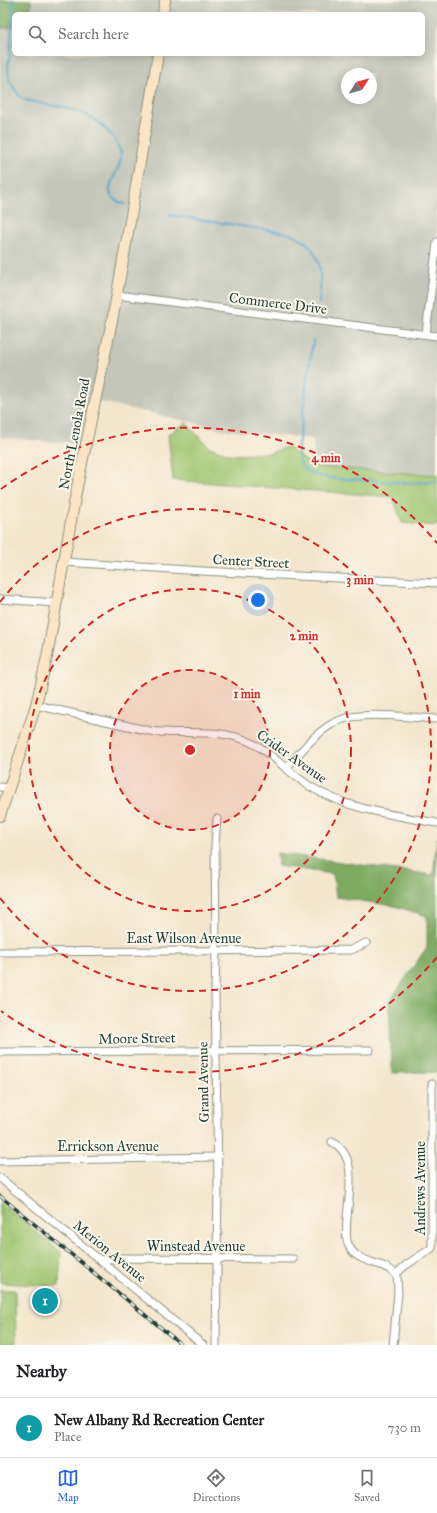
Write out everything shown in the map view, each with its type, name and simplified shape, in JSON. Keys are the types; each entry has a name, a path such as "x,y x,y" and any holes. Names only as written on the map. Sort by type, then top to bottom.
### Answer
{"main road":[{"path":"163,12 166,0"},
{"name":"North Lenola Road","path":"0,816 4,788 36,705 47,657 77,487 139,174 158,56"}],"street":[{"path":"426,334 437,242"},
{"name":"Commerce Drive","path":"116,295 437,336"},
{"name":"Center Street","path":"64,562 202,571 437,583"},
{"path":"0,600 56,603"},
{"name":"Crider Avenue","path":"36,705 162,733 208,732 228,734 253,743 312,788 339,801 368,809 437,823"},
{"path":"286,768 322,732 343,719 371,716 437,719"},
{"name":"Grand Avenue","path":"216,1345 217,1157 214,845 217,819"},
{"name":"East Wilson Avenue","path":"0,952 351,950 366,943"},
{"name":"Moore Street","path":"0,1052 370,1050"},
{"name":"Andrews Avenue","path":"396,1274 435,1247 432,1084"},
{"path":"332,1142 340,1147 346,1156 349,1166 351,1184 348,1209 348,1242 355,1253 366,1261 390,1268 398,1276 398,1293 393,1345"},
{"name":"Errickson Avenue","path":"0,1160 217,1157"},
{"name":"Merion Avenue","path":"0,1178 203,1345"},
{"name":"Winstead Avenue","path":"100,1260 118,1258 158,1260 217,1258 293,1259"}],"shaded area":[{"path":"0,0 437,0 437,475 315,467 313,439 225,430 92,400 79,444 0,438"}],"green space":[{"path":"0,0 31,0 30,12 12,12 12,28 0,28"},
{"path":"186,423 209,447 232,455 270,453 287,447 315,467 437,475 437,526 402,523 393,497 173,480 168,434"},
{"path":"437,838 437,1072 392,1073 389,1002 427,947 427,916 394,906 336,897 333,874 278,866 277,853 433,875"},
{"path":"0,1202 61,1252 59,1286 0,1283"},
{"path":"0,1290 15,1290 16,1344 0,1344"}],"waterway":[{"path":"13,0 13,12"},
{"path":"12,27 8,70 10,82 20,97 25,100 71,109 87,115 104,127 116,141 121,157 120,164 111,184 111,195 116,200 125,204"},
{"path":"169,215 287,233 299,238 308,244 318,261 320,271 319,304"},
{"path":"313,340 298,448 300,463 302,466 313,474 329,478 409,483 437,482"}],"railway":[{"path":"0,1196 182,1345"}],"place":[{"name":"New Albany Rd Recreation Center","path":"45,1301"}]}
